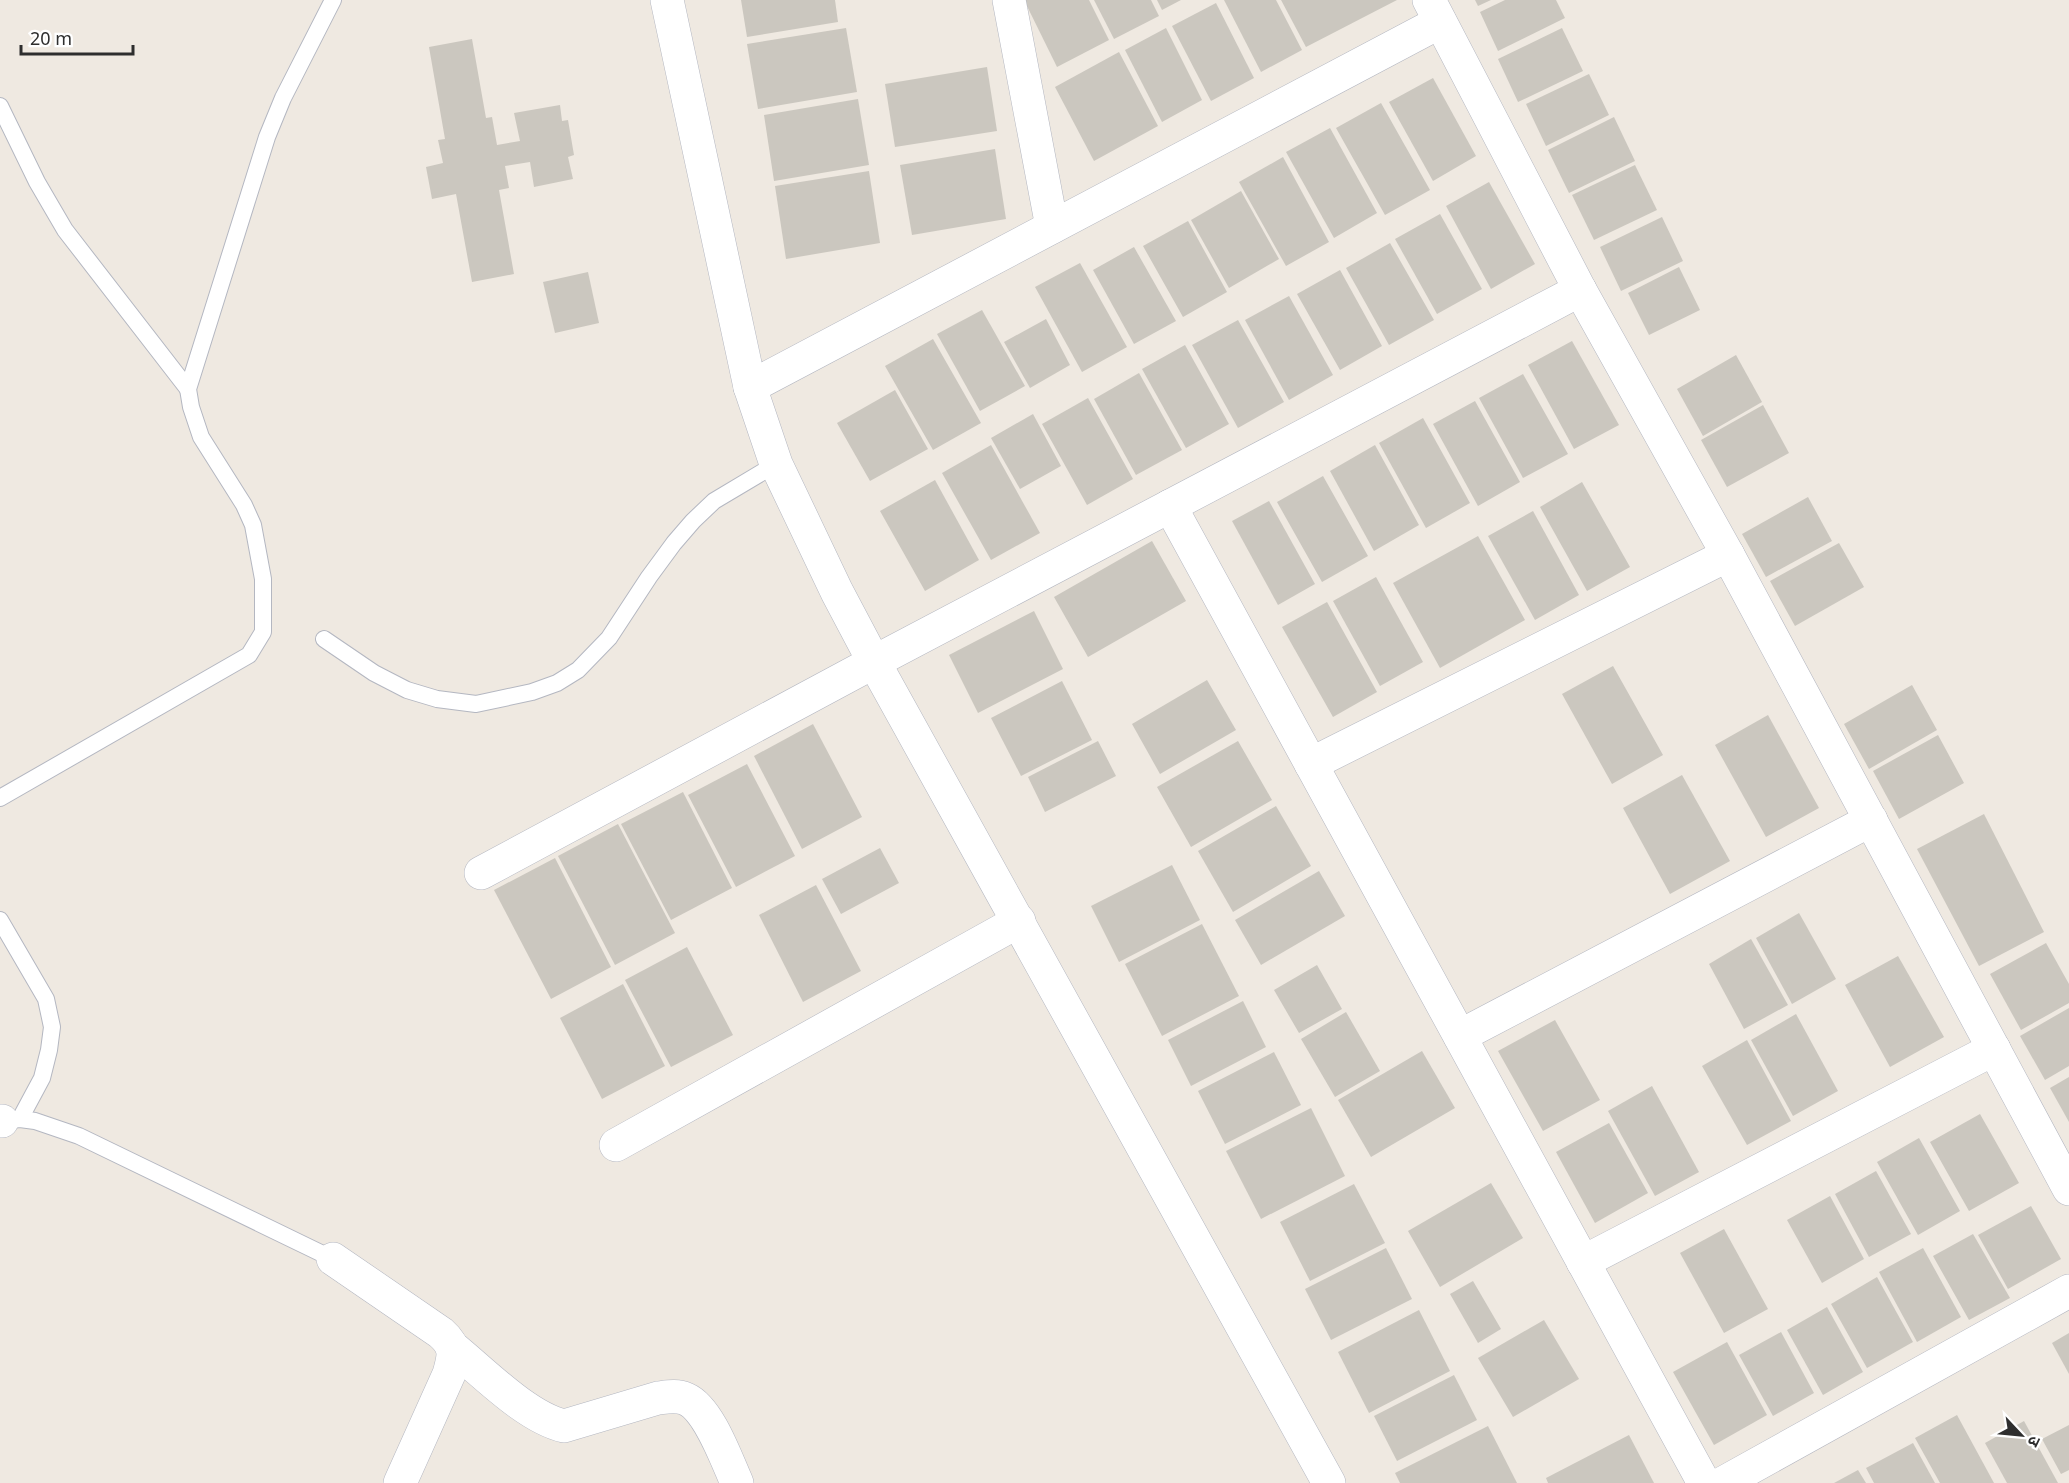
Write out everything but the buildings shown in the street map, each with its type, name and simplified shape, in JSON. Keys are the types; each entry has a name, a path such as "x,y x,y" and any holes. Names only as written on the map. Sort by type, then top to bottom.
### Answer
{"street":[{"path":"667,0 750,387 776,464 837,592 874,662 1329,1483"},
{"path":"1009,0 1052,228"},
{"path":"750,387 1052,228 1434,11 1580,290 1728,555 2069,1189"},
{"path":"482,873 874,662 1580,290"},
{"path":"1170,507 1704,1483"},
{"path":"1311,764 1728,555"},
{"path":"1460,1036 1871,819"},
{"path":"616,1145 1019,921"},
{"path":"1583,1262 1994,1049"},
{"path":"333,1259 441,1333 449,1339 452,1347 454,1357 449,1374 400,1483"},
{"path":"1723,1483 2069,1291"},
{"path":"452,1347 528,1410 552,1424 564,1426 658,1398 684,1397 693,1402 708,1422 737,1483"}],"lane":[{"path":"0,798 249,655 263,632 263,579 253,525 244,505 201,437 191,407 188,388 267,137 288,88 333,0"},
{"path":"0,106 65,230 188,388"},
{"path":"324,639 374,673 407,690 437,699 476,704 532,692 557,683 578,670 609,638 655,568 693,521 714,501 776,464"},
{"path":"0,920 46,999 52,1027 42,1078 7,1121"},
{"path":"7,1121 51,1125 79,1136 333,1259"}]}
